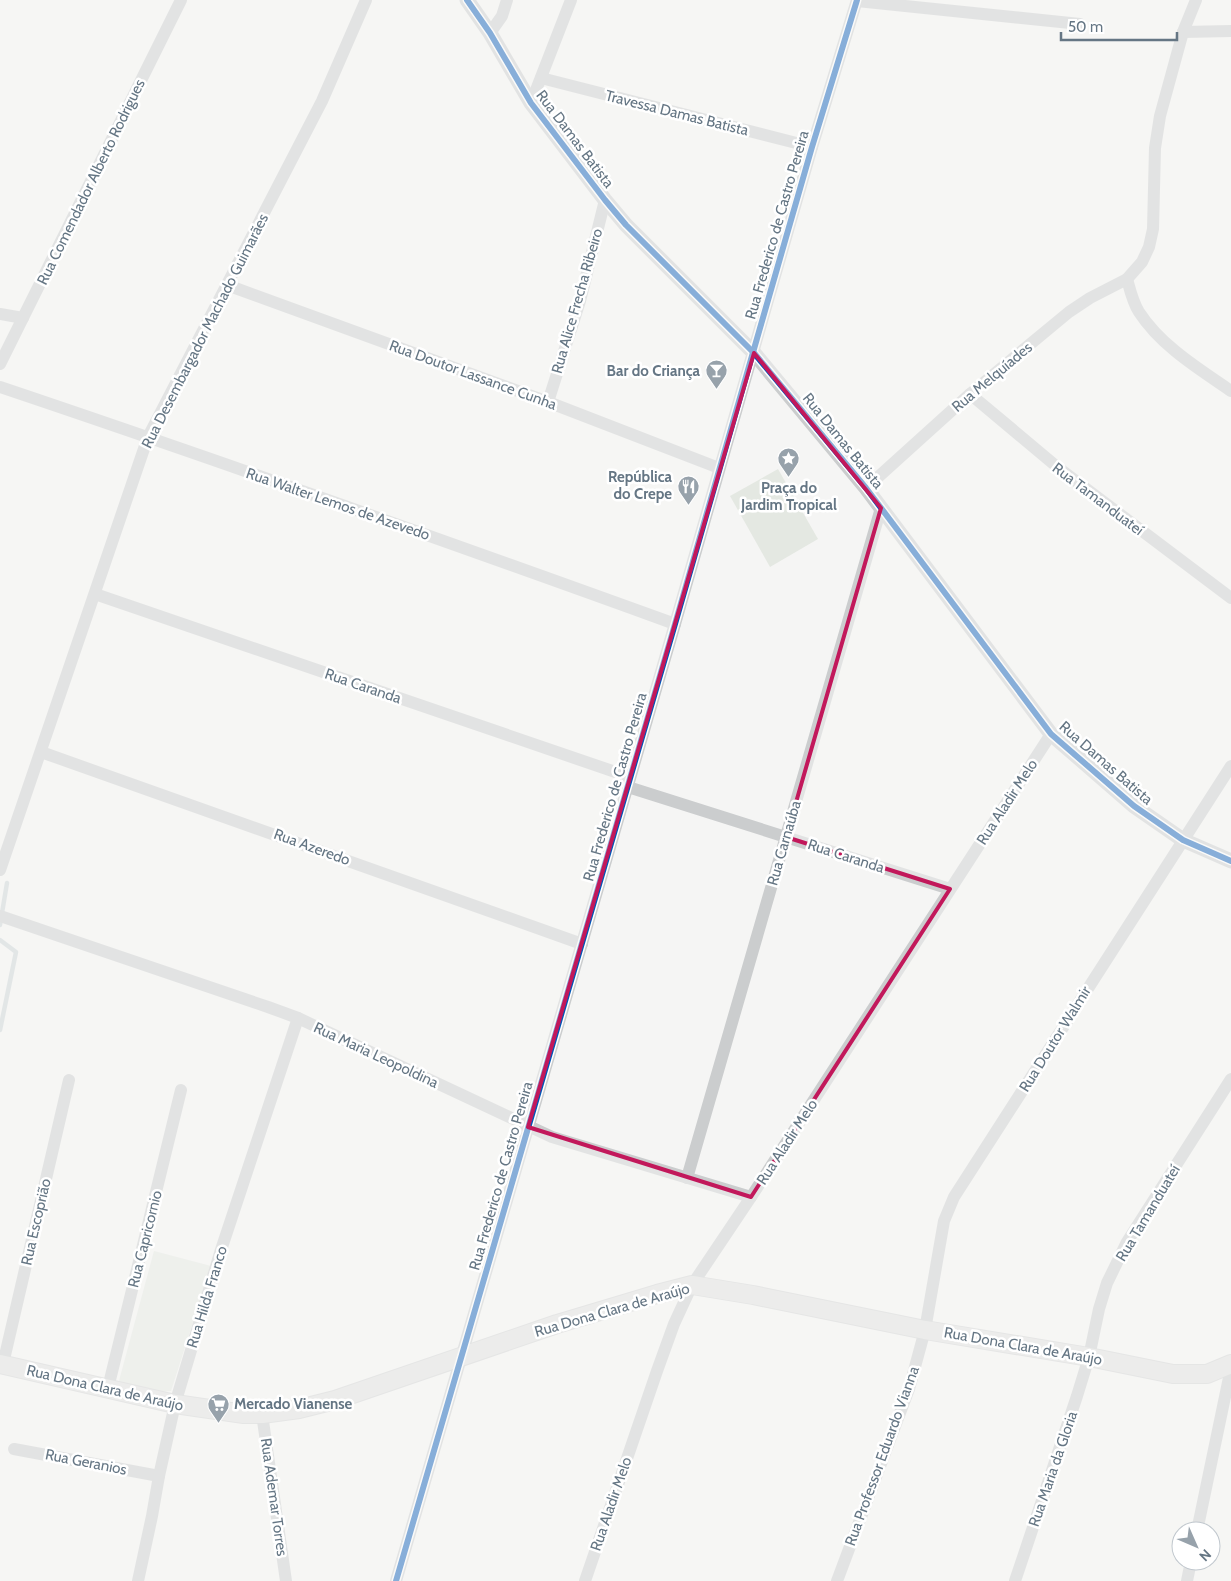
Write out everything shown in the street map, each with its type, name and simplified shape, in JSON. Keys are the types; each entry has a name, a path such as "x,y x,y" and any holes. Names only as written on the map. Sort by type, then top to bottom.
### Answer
{"main road":[{"name":"Rua Dona Clara de Araújo","path":"1,1364 175,1404 221,1411 262,1414 298,1409 335,1400 566,1322 692,1285 925,1330 1089,1357 1173,1374 1207,1374 1231,1366"}],"street":[{"name":"Rua Comendador Alberto Rodrigues","path":"0,364 181,0"},
{"name":"Rua Desembargador Machado Guimarães","path":"0,870 148,437 322,101 366,0"},
{"name":"Rua Damas Batista","path":"467,0 490,33 531,103 605,200 626,225 754,353 866,488 1051,734 1134,806 1183,840 1231,861"},
{"path":"490,33 502,16 507,0"},
{"path":"531,103 571,0"},
{"path":"857,0 1080,24"},
{"name":"Rua Frederico de Castro Pereira","path":"396,1581 754,353 812,147 857,0"},
{"path":"1196,0 1183,32 1160,116 1155,148 1151,238 1142,262 1127,279 1138,312 1150,326 1167,344 1231,391"},
{"path":"1183,32 1231,31"},
{"name":"Travessa Damas Batista","path":"541,78 812,147"},
{"name":"Rua Alice Frecha Ribeiro","path":"548,402 580,301 605,200"},
{"name":"Rua Melquíades","path":"866,488 970,394 1069,312 1090,298 1127,279"},
{"name":"Rua Doutor Lassance Cunha","path":"227,285 548,402 719,468"},
{"path":"0,314 23,318"},
{"name":"Rua Walter Lemos de Azevedo","path":"0,387 148,437 675,624"},
{"name":"Rua Tamanduateí","path":"970,394 1056,466 1231,598"},
{"name":"Rua Carnaúba","path":"687,1178 881,508"},
{"name":"Rua Caranda","path":"94,594 786,837 950,889"},
{"name":"Rua Aladir Melo","path":"585,1581 657,1371 674,1324 692,1285 1051,734"},
{"name":"Rua Azeredo","path":"41,752 582,944"},
{"name":"Rua Doutor Walmir","path":"925,1330 944,1221 954,1197 1231,766"},
{"name":"Rua Maria Leopoldina","path":"3,917 268,1006 298,1018 552,1137 751,1197"},
{"name":"Rua Hilda Franco","path":"138,1581 152,1516 158,1476 175,1404 220,1253 298,1018"},
{"name":"Rua Tamanduateí","path":"1089,1357 1104,1292 1127,1242 1231,1079"},
{"name":"Rua Escoprião","path":"1,1364 69,1080"},
{"name":"Rua Capricornio","path":"108,1388 181,1090"},
{"name":"Rua Professor Eduardo Vianna","path":"837,1581 909,1389 925,1330"},
{"name":"Rua Maria da Gloria","path":"1015,1581 1089,1357"},
{"path":"1199,1521 1231,1366"},
{"name":"Rua Ademar Torres","path":"262,1414 286,1581"},
{"name":"Rua Geranios","path":"14,1449 158,1476"}],"highlighted area":[{"path":"754,353 881,508 786,837 950,889 751,1197 528,1127"}],"shaded area":[{"path":"778,469 818,539 770,567 730,496"},
{"path":"154,1251 211,1266 171,1391 144,1393 119,1381"}],"waterway":[{"path":"0,925 7,883"},
{"path":"0,940 16,952 0,1030"}],"cycle path":[{"path":"467,0 490,33 531,103 605,200 626,225 754,353 866,488 1051,734 1134,806 1183,840 1231,861"},
{"path":"396,1581 812,147 857,0"}],"place":[{"name":"Bar do Criança","path":"716,390"},
{"name":"Praça do Jardim Tropical","path":"789,478"},
{"name":"República do Crepe","path":"688,505"},
{"name":"Mercado Vianense","path":"218,1423"}]}
